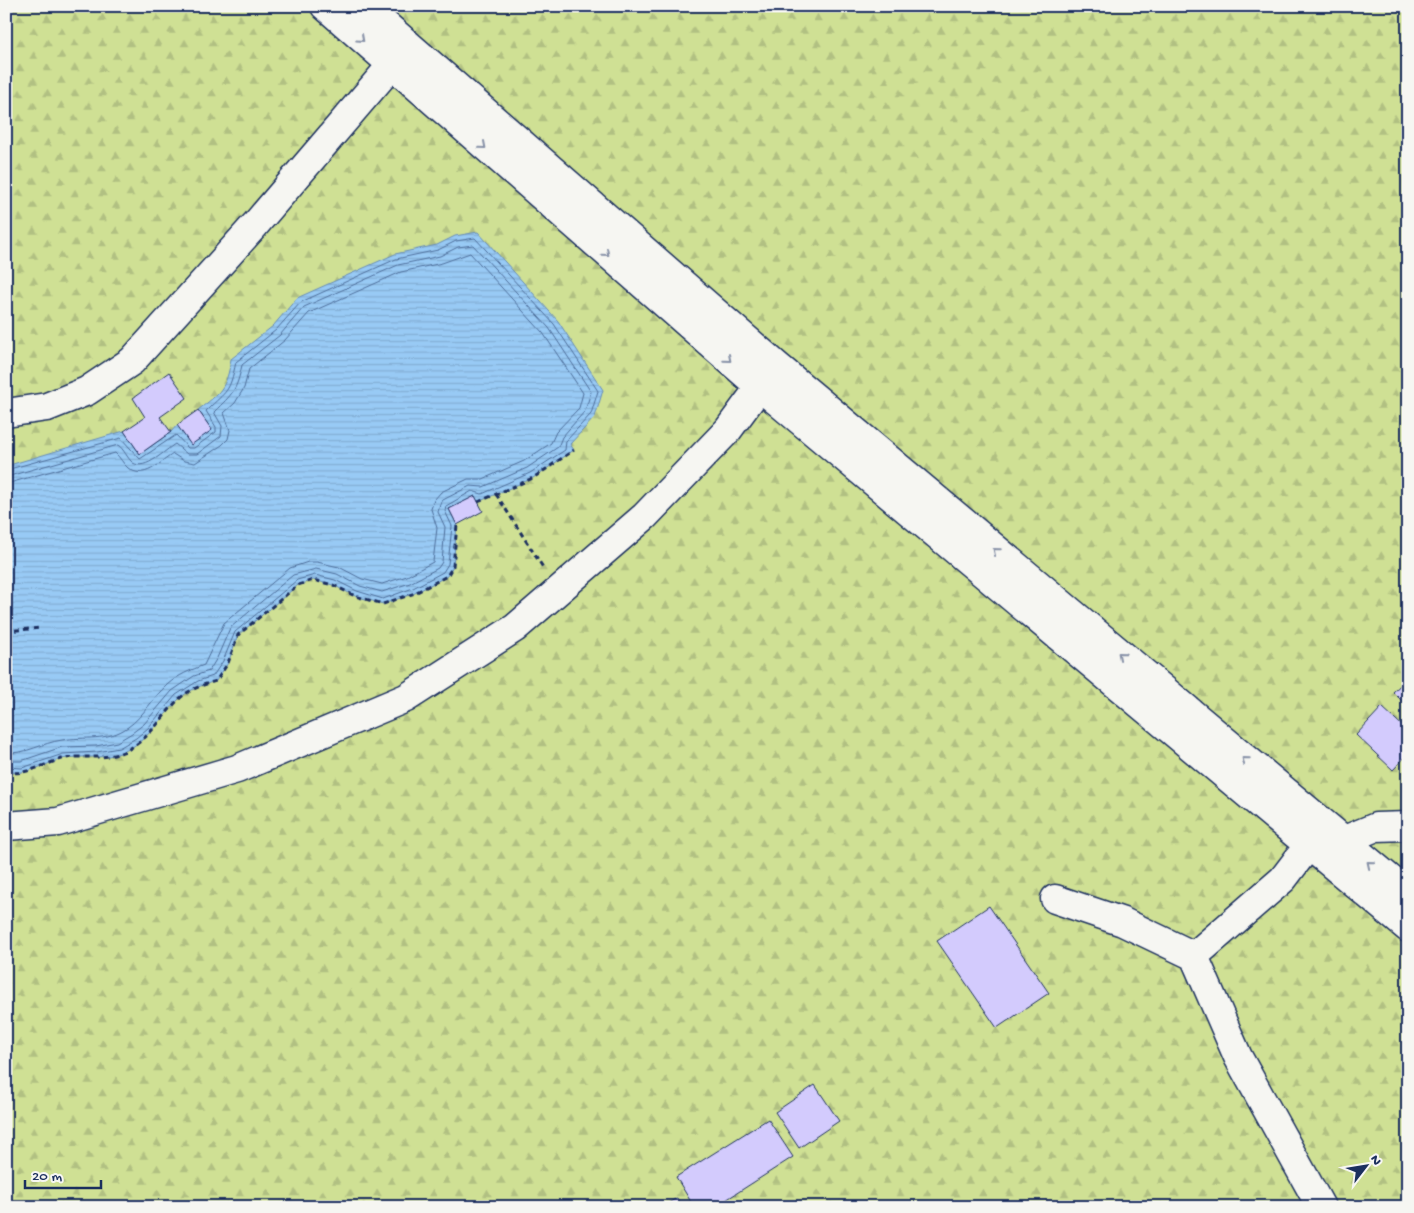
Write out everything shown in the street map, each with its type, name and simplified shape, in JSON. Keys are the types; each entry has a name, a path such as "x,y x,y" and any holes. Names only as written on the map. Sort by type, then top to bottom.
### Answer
{"street":[{"path":"325,6 400,56 776,365 1325,838 1408,928"},
{"path":"364,6 400,56 760,387 1325,838 1408,894"},
{"path":"6,413 47,407 87,391 132,361 255,224 400,56"},
{"path":"6,826 58,822 237,769 406,698 515,628 645,516 728,430 776,365"},
{"path":"1194,956 1283,879 1325,838 1376,827 1408,826"},
{"path":"1055,899 1123,922 1194,956 1238,1057 1321,1207"}],"path":[{"path":"478,502 533,478 574,450"},
{"path":"496,494 559,592"},
{"path":"6,772 23,773 64,758 98,758 122,753 152,732 179,699 200,686 216,681 228,663 238,636 298,585 313,580 333,585 355,596 383,604 415,593 447,576 453,566 457,525"},
{"path":"6,631 41,628"}],"green space":[{"path":"6,6 1408,6 1408,1207 6,1207"}],"water":[{"path":"478,232 558,321 603,390 595,417 570,444 574,450 533,478 478,502 475,496 449,509 457,525 453,566 447,576 415,593 383,604 355,596 333,585 313,580 298,585 238,635 228,663 216,681 196,688 182,696 140,742 115,755 62,759 27,771 6,772 6,466 124,431 140,454 171,432 177,425 212,430 198,410 217,394 225,383 231,359 273,326 297,298 395,254 437,245 455,236"}],"building":[{"path":"169,372 187,398 160,417 171,432 140,454 124,431 145,417 133,398"},
{"path":"198,410 212,430 191,445 177,425"},
{"path":"475,496 483,511 457,525 449,509"},
{"path":"1408,678 1408,707 1393,692"},
{"path":"1382,707 1408,731 1408,754 1393,770 1356,735"},
{"path":"989,906 1049,993 997,1028 937,941"},
{"path":"815,1085 839,1121 799,1148 775,1112"},
{"path":"768,1119 793,1157 715,1207 694,1207 676,1177"},
{"path":"677,1198 682,1207 661,1207"}]}
